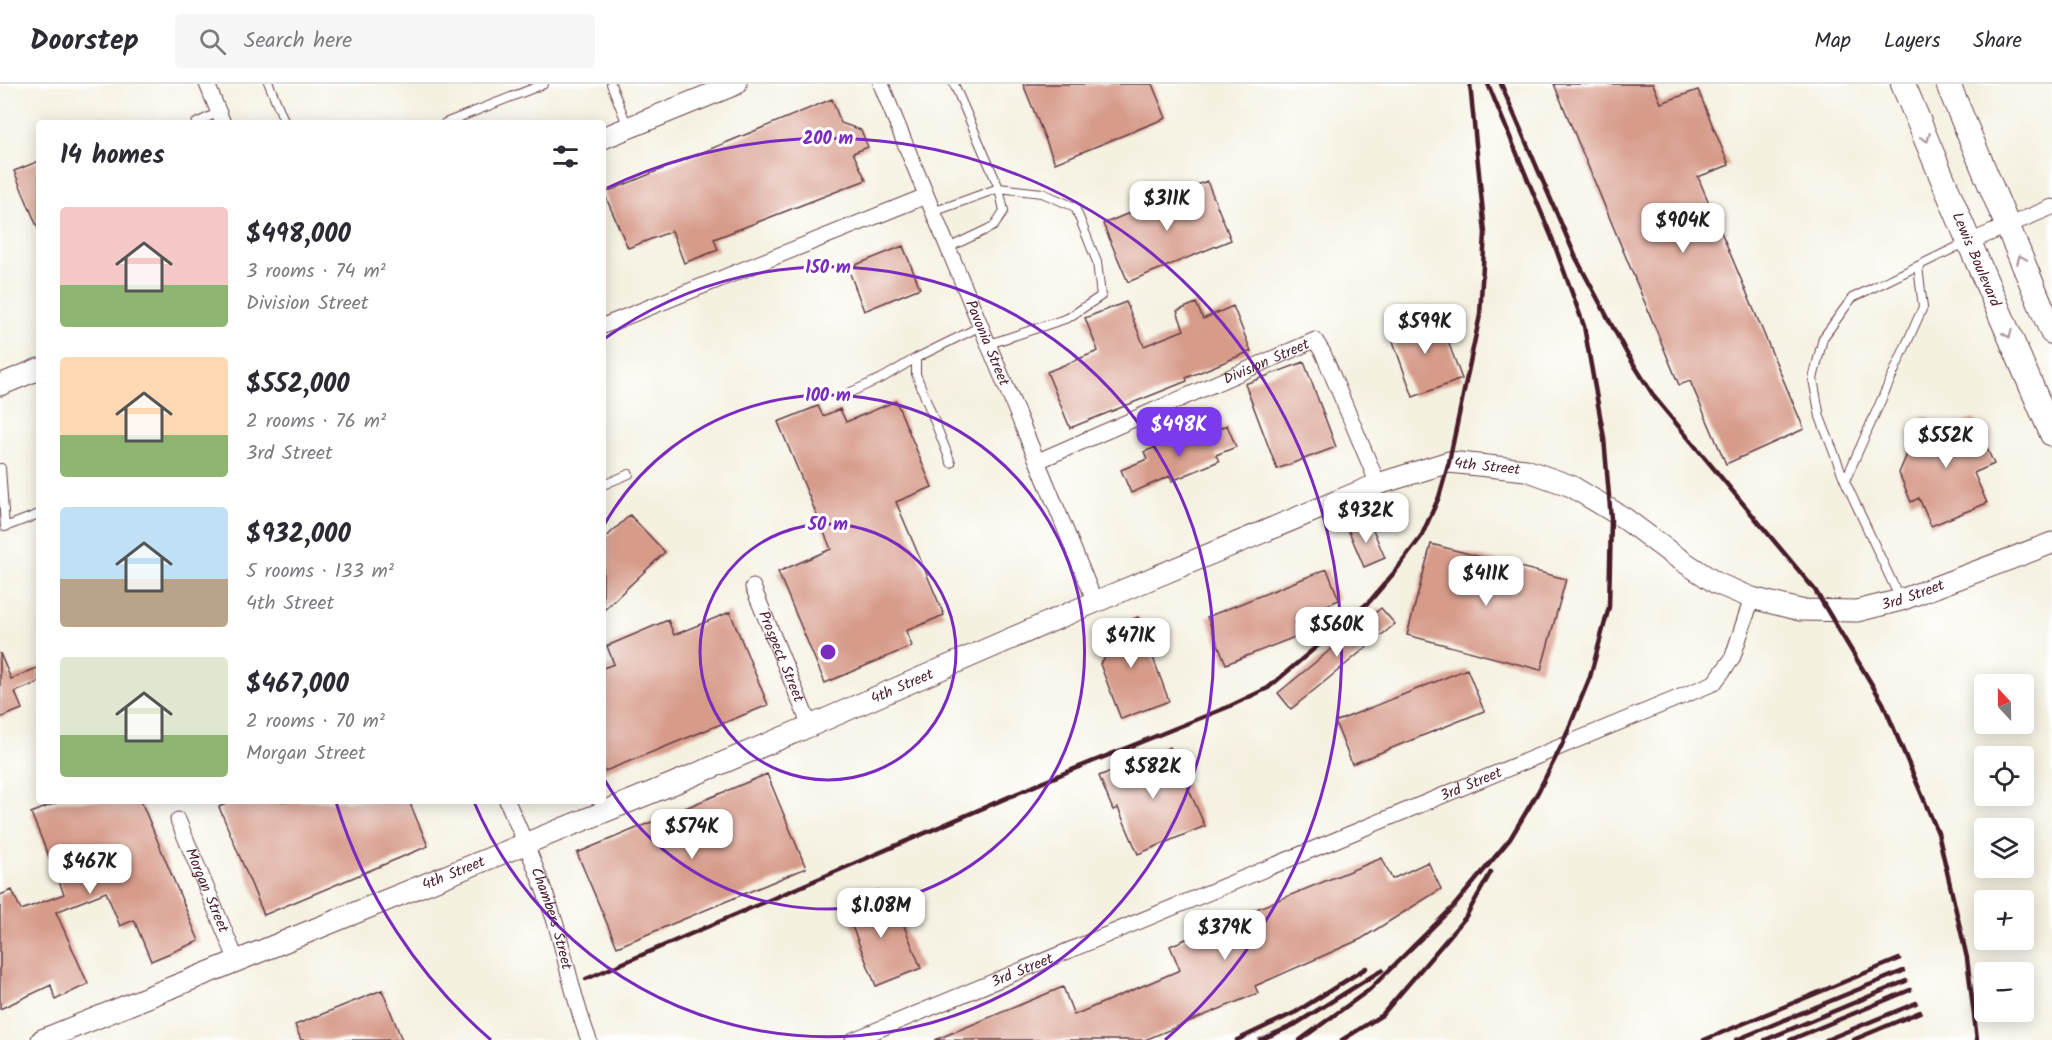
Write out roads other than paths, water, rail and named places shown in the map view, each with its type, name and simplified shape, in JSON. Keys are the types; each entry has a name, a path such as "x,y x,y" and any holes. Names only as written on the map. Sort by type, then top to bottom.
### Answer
{"main road":[{"path":"606,137 736,84"},
{"name":"Lewis Boulevard","path":"1903,84 2052,434"},
{"path":"1948,84 2052,332"},
{"path":"0,385 36,370"},
{"name":"4th Street","path":"42,1040 810,726 1095,602 1378,484 1449,462 1526,470 1571,486 1624,518 1716,583 1752,598"},
{"name":"3rd Street","path":"1752,598 1800,610 1857,610 1901,600 2052,543"}],"street":[{"path":"207,84 221,118"},
{"name":"Pavonia Street","path":"881,84 1095,602"},
{"path":"606,325 926,196"},
{"path":"1969,242 2052,207"},
{"name":"Division Street","path":"1038,460 1315,340 1323,353 1378,484"},
{"name":"Prospect Street","path":"753,587 810,726"},
{"name":"3rd Street","path":"853,1040 1714,683 1732,659 1752,598"},
{"name":"Chambers Street","path":"508,804 526,843 556,924 577,1011 589,1040"},
{"name":"Morgan Street","path":"178,820 237,960"}],"lane":[{"path":"270,84 284,120"},
{"path":"453,120 544,84"},
{"path":"610,84 629,128"},
{"path":"948,248 994,226 1004,211 999,188 954,84"},
{"path":"933,212 999,188 1042,193 1075,207 1097,262 1101,296 1068,318 989,345"},
{"path":"1901,600 1845,482 1820,417 1813,379 1823,338 1852,298 1969,242"},
{"path":"1845,482 1923,307 1918,267"},
{"path":"840,397 981,326"},
{"path":"916,358 916,374 951,463"},
{"path":"1,468 5,527 36,514"},
{"path":"606,484 629,474"}],"railway":[{"path":"586,979 1268,688 1370,601 1421,537 1439,497 1449,462 1480,315 1485,233 1470,84"},
{"path":"1300,1040 1369,990 1454,906 1510,839 1562,745 1590,677 1609,607 1611,519 1604,438 1584,326 1552,238 1488,84"},
{"path":"1501,84 1576,258 1626,352 1655,398 1815,590 1883,703 1938,833 1967,958 1977,1040"},
{"path":"1342,1040 1382,1015 1465,918 1491,872"},
{"path":"1704,1040 1899,959"},
{"path":"1237,1040 1296,1012 1366,968"},
{"path":"1260,1040 1294,1025 1382,970"},
{"path":"1736,1040 1903,971"},
{"path":"1765,1040 1906,981"},
{"path":"1790,1040 1910,990"},
{"path":"1826,1040 1916,1003"},
{"path":"1853,1040 1920,1012"}]}
